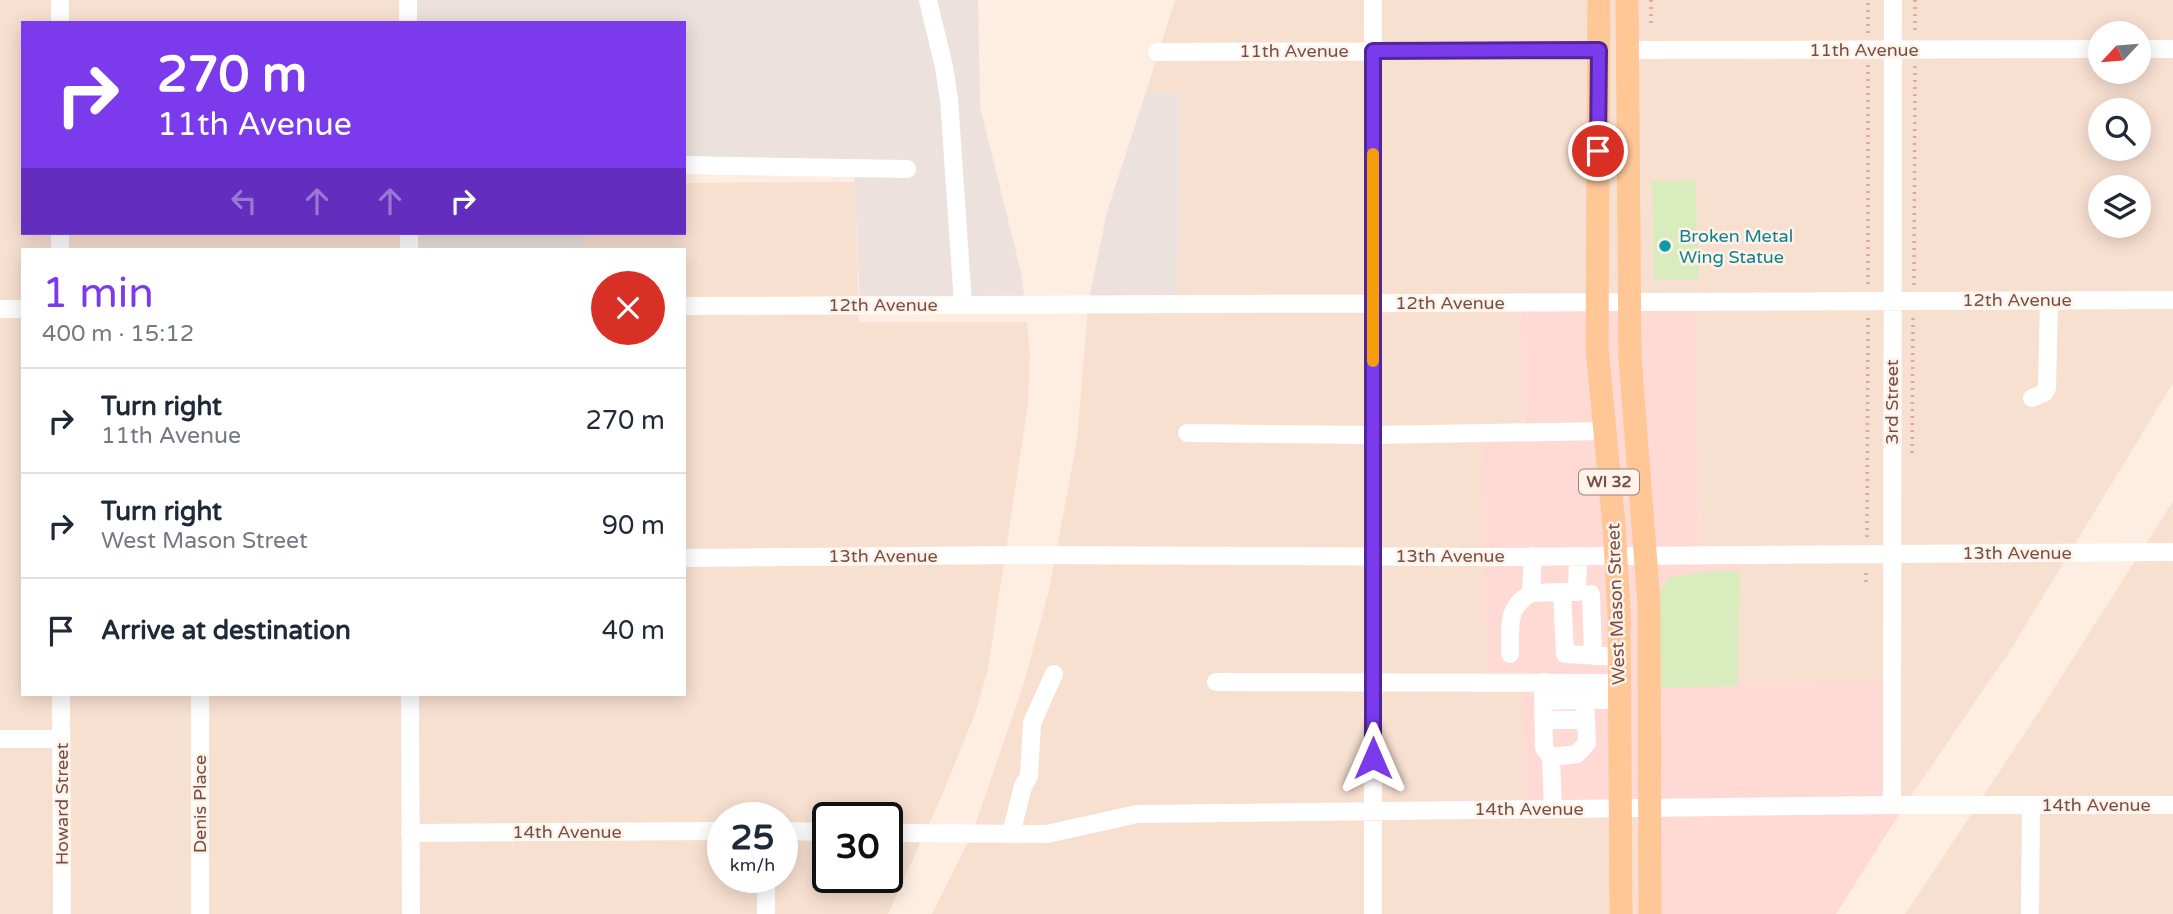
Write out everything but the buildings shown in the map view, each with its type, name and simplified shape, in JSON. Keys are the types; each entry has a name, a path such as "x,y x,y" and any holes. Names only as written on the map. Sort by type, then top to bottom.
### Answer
{"main road":[{"name":"West Mason Street","path":"1599,0 1598,375 1619,598 1621,914"},
{"name":"West Mason Street","path":"1627,0 1630,358 1649,603 1650,914"}],"street":[{"path":"60,0 60,21"},
{"path":"408,0 408,21"},
{"path":"928,0 944,67 948,99 963,304"},
{"path":"1373,0 1373,914"},
{"name":"3rd Street","path":"1892,805 1893,0"},
{"name":"11th Avenue","path":"1627,50 2088,49"},
{"path":"2151,49 2173,49"},
{"name":"11th Avenue","path":"1157,52 1599,50"},
{"path":"686,165 907,169"},
{"path":"2032,398 2044,393 2047,388 2049,300"},
{"name":"12th Avenue","path":"686,306 2173,300"},
{"path":"0,309 21,309"},
{"path":"1187,433 1373,435 1604,431"},
{"name":"13th Avenue","path":"686,558 2173,552"},
{"path":"1531,593 1533,556"},
{"path":"1578,556 1577,593 1565,654 1621,657"},
{"path":"1510,654 1511,610 1531,593 1577,593 1619,598"},
{"path":"1577,593 1592,656"},
{"path":"1011,834 1023,786 1029,776 1032,723 1054,674"},
{"path":"1216,682 1543,682 1585,691 1620,691"},
{"path":"1543,682 1544,748 1551,757 1553,809"},
{"path":"1543,701 1585,691"},
{"path":"1551,757 1577,754 1587,743 1585,691"},
{"name":"Howard Street","path":"61,696 62,914"},
{"name":"Denis Place","path":"200,696 200,914"},
{"path":"410,696 411,914"},
{"path":"1544,720 1585,720"},
{"path":"0,739 61,739"},
{"name":"14th Avenue","path":"903,833 1047,834 1137,814 1892,805 2173,805"},
{"path":"2030,914 2031,805"},
{"name":"14th Avenue","path":"410,833 707,831"},
{"path":"766,893 766,914"}],"path":[{"path":"1651,0 1651,27"}],"shaded area":[{"path":"0,0 401,0 401,21 21,21 21,235 401,235 401,248 21,248 21,696 686,696 686,248 583,248 584,235 686,235 686,183 855,182 859,322 1027,322 1030,353 1028,404 988,669 975,714 903,881 903,802 812,802 812,893 898,893 888,914 0,914"},
{"path":"408,0 978,0 980,107 1021,272 1025,304 860,305 854,168 686,165 686,21 408,21"},
{"path":"1175,0 2173,0 2173,383 2011,649 1905,805 1892,805 1892,680 1739,685 1740,555 1702,555 1698,509 1520,304 1525,433 1523,682 1638,808 1636,914 932,914 972,834 1023,686 1049,590 1077,440 1088,304 1181,94 1146,92"},
{"path":"1146,92 1181,93 1178,304 1088,304 1107,212"},
{"path":"409,235 584,235 584,248 409,248"},
{"path":"1520,303 1694,303 1698,509 1702,554 1740,554 1739,685 1893,679 1892,804 1905,805 1836,914 1636,914 1638,808 1526,809 1522,682 1487,681 1481,433 1525,432"},
{"path":"2173,501 2173,914 1905,914 2039,712"}],"green space":[{"path":"1695,180 1699,280 1654,280 1652,181"},
{"path":"1712,571 1740,571 1738,686 1661,688 1659,592 1670,577"}],"slow traffic":[{"path":"1373,154 1373,361"}],"place":[{"name":"Broken Metal Wing Statue","path":"1665,246"}],"route":[{"path":"1373,758 1373,51 1599,50 1598,151"}]}
